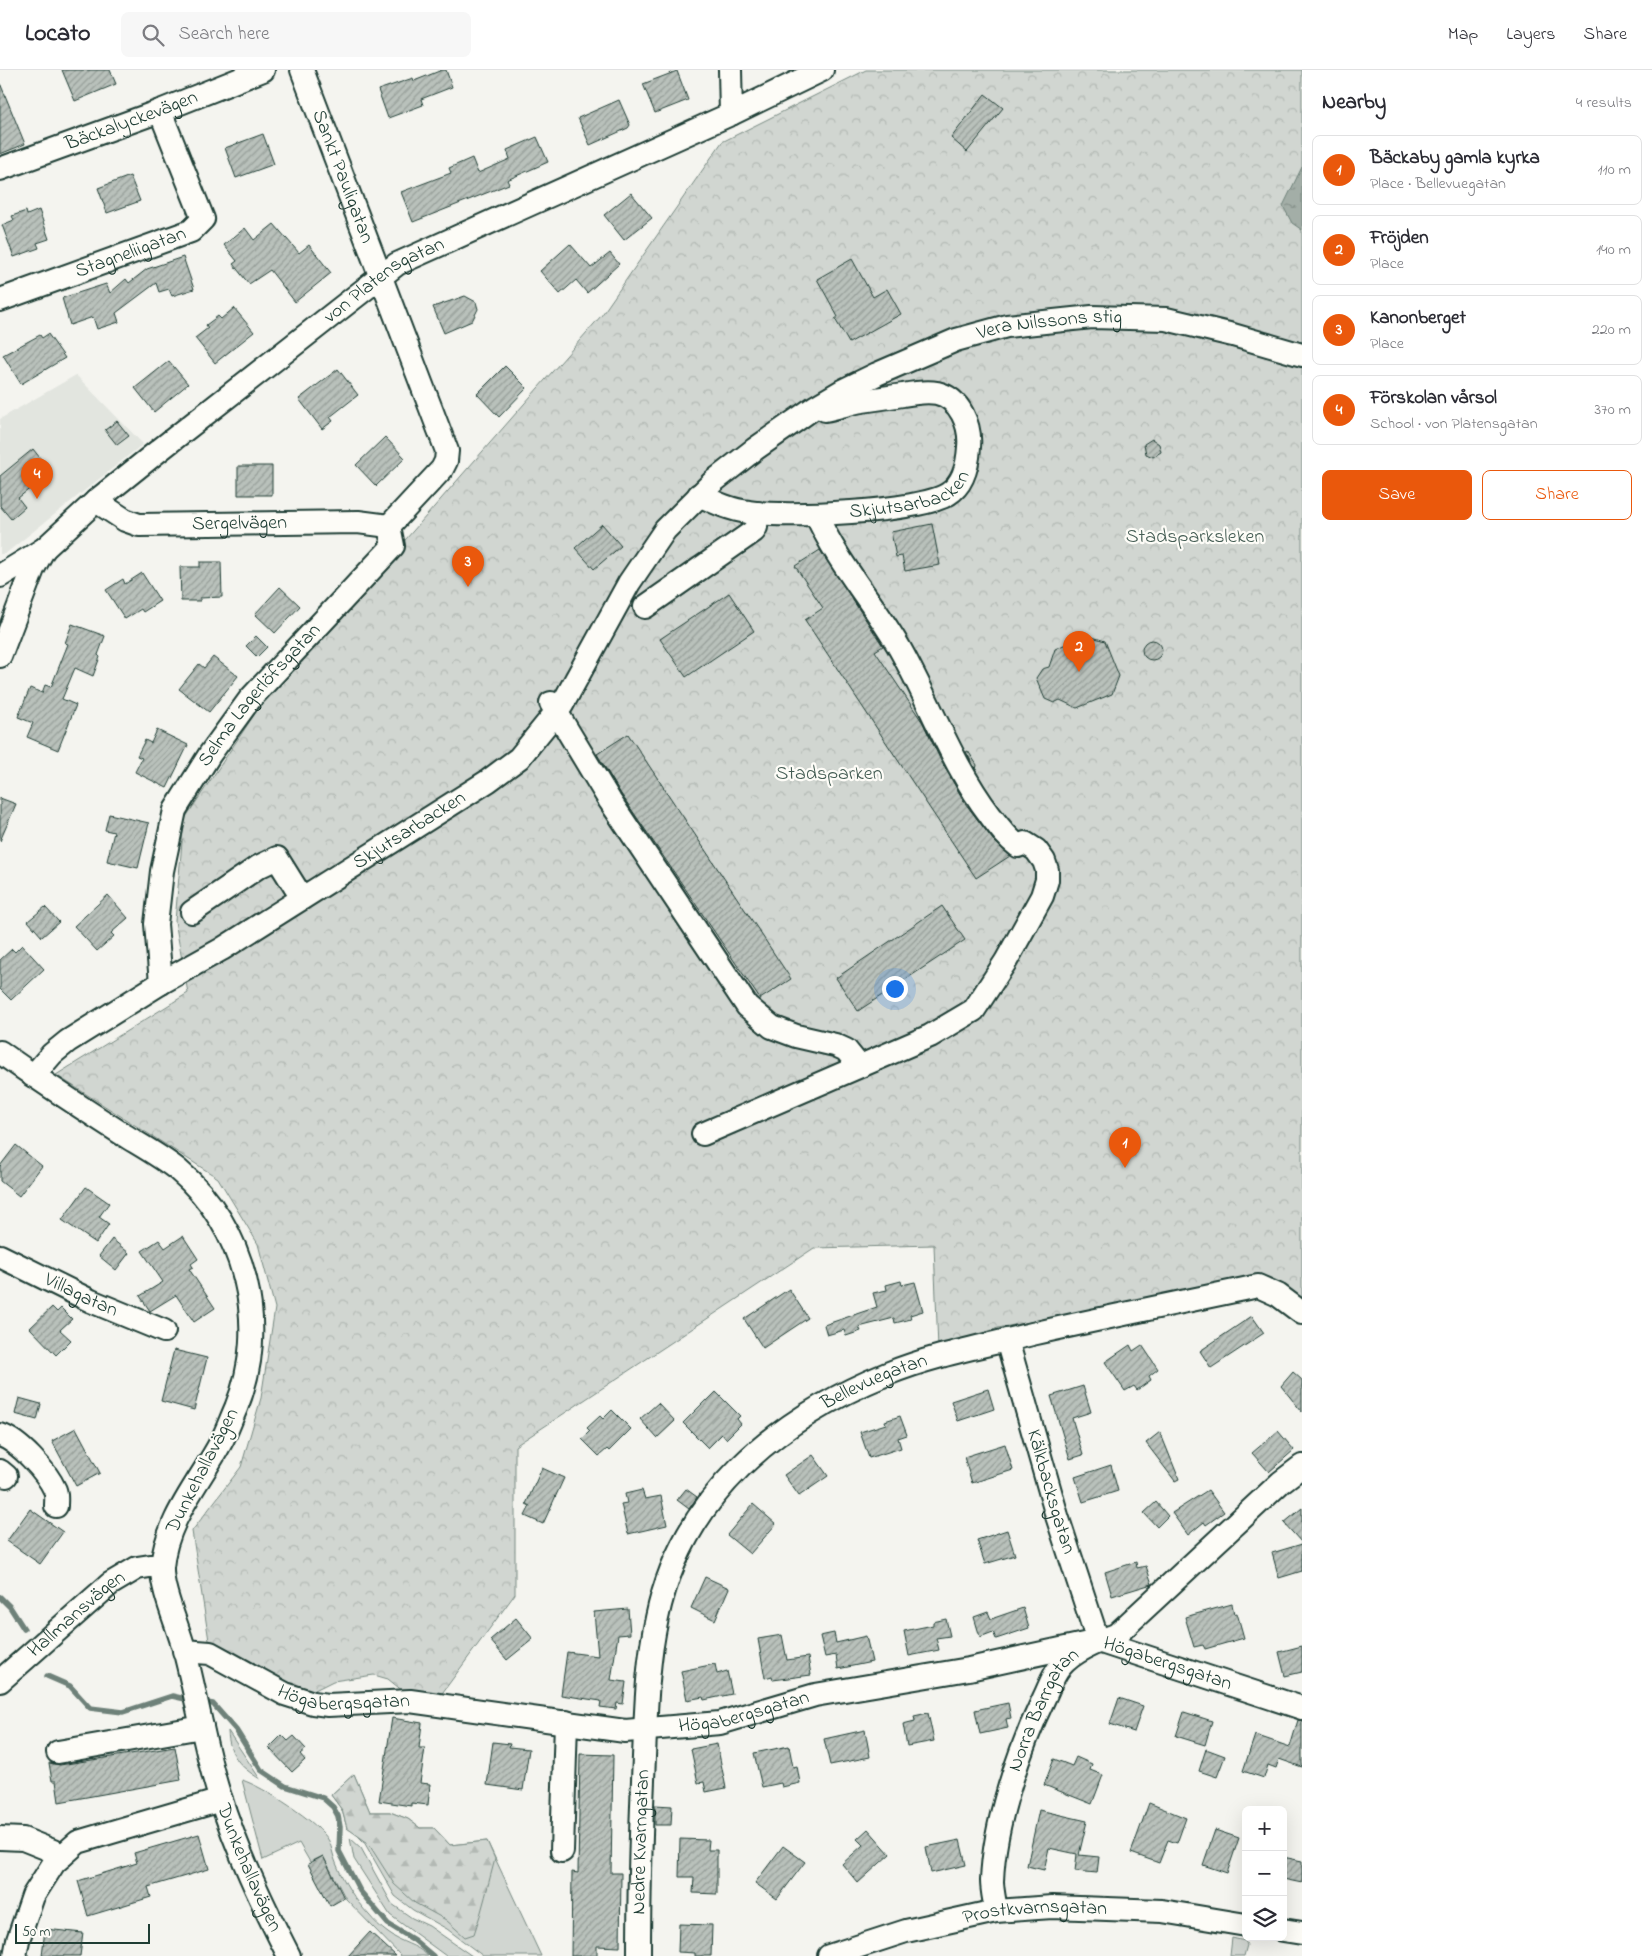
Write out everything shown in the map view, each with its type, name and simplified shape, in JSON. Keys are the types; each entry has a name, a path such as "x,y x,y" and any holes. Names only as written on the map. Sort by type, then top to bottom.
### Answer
{"street":[{"name":"Bäckalyckevägen","path":"0,170 160,111 263,70"},
{"name":"Sankt Pauligatan","path":"302,70 447,451 446,461 442,469 390,526"},
{"path":"730,70 731,114"},
{"name":"von Platensgatan","path":"0,576 44,549 96,502 397,264 731,114 822,70"},
{"name":"Stagneliigatan","path":"0,300 191,231 203,219 160,111"},
{"name":"Vera Nilssons stig","path":"809,411 842,391 877,374 956,340 1007,326 1092,317 1166,319 1233,335 1302,355"},
{"name":"Skjutsarbacken","path":"33,1076 52,1054 68,1041 161,983 222,949 488,781 519,758 586,664 608,621 665,530 699,495 714,481 809,411 916,393 939,393 958,408 965,418 968,428 968,458 962,479 954,490 946,496 919,504 816,514 757,513 727,508 699,495"},
{"name":"Sergelvägen","path":"96,502 125,520 139,525 358,522 390,526"},
{"path":"645,607 754,531 757,513"},
{"path":"703,1134 930,1036 974,1010 1006,961 1042,896 1047,880 1047,870 1036,850 1026,843 1018,846 1001,830 968,782 900,648 822,529 816,514"},
{"name":"Selma Lagerlöfsgatan","path":"161,983 156,924 162,871 175,810 210,754 250,700 393,546 390,526"},
{"path":"0,656 33,569 44,549"},
{"path":"554,707 610,802 747,1006 772,1027 796,1036 835,1045 846,1050 859,1066"},
{"path":"192,912 258,867 278,858 302,898"},
{"name":"Dunkehallavägen","path":"0,1052 33,1076 178,1170 206,1200 230,1233 242,1266 251,1308 251,1346 240,1396 221,1442 182,1506 168,1539 162,1566 163,1579 184,1651 221,1800 254,1887 288,1956"},
{"name":"Villagatan","path":"0,1256 92,1302 164,1331"},
{"name":"Bellevuegatan","path":"645,1730 657,1618 668,1580 683,1543 701,1512 727,1478 757,1450 800,1418 830,1400 888,1373 944,1355 1258,1286 1278,1294 1302,1313"},
{"name":"Kälkbacksgatan","path":"1007,1340 1057,1516 1098,1641"},
{"path":"0,1435 23,1448 29,1455 56,1492 56,1506"},
{"name":"Norra Barrgatan","path":"996,1912 992,1882 997,1836 1014,1773 1038,1711 1058,1668 1069,1658 1098,1641 1116,1635 1281,1482 1302,1466"},
{"name":"Hallmansvägen","path":"0,1681 110,1584 137,1568 162,1566"},
{"name":"Högabergsgatan","path":"184,1651 210,1653 285,1694 313,1703 328,1705 410,1701 625,1731 720,1723 815,1695 970,1669 1098,1641 1302,1708"},
{"path":"562,1851 566,1722"},
{"path":"58,1752 202,1727"},
{"name":"Nedre Kvarngatan","path":"639,1956 638,1880 645,1730"},
{"path":"16,1956 18,1940 33,1896 54,1863 78,1842 221,1800"},
{"path":"0,1838 23,1839 63,1855"},
{"name":"Prostkvarnsgatan","path":"829,1956 906,1932 996,1912 1052,1907 1162,1911 1242,1924"},
{"path":"1287,1931 1302,1933"}],"shaded area":[{"path":"76,375 143,444 5,554 0,554 0,419"}],"green space":[{"name":"Stadsparken","path":"866,70 1302,70 1302,1300 1268,1277 998,1328 938,1349 934,1245 814,1248 515,1446 515,1594 440,1696 404,1692 388,1679 374,1675 333,1681 311,1692 210,1647 192,1531 241,1467 261,1398 275,1308 258,1244 218,1178 56,1075 188,993 175,921 184,820 260,706 601,316 722,142"},
{"path":"228,1731 260,1779 241,1765 233,1754"},
{"path":"354,1774 370,1812 390,1812 408,1819 420,1828 434,1828 450,1845 487,1841 541,1956 483,1956 447,1929 413,1910 395,1896 364,1842 347,1828 342,1810 331,1795"},
{"path":"354,1774 370,1812 390,1812 408,1819 420,1828 434,1828 450,1845 487,1841 495,1859 474,1934 465,1937 446,1920 415,1903 394,1884 368,1843 347,1828 342,1810 331,1795"},
{"path":"242,1780 290,1806 323,1833 329,1841 342,1877 364,1909 388,1933 419,1949 428,1956 401,1956 346,1899 323,1856 310,1862 299,1843 263,1860"},
{"path":"350,1838 361,1848 392,1904 412,1918 429,1926 472,1956 446,1956 390,1915 354,1859"},
{"path":"1232,1938 1245,1941 1247,1945 1244,1956 1230,1956"}],"water":[{"path":"1302,167 1302,230 1292,223 1283,206"}],"building":[{"path":"62,70 110,70 116,84 75,101"},
{"path":"446,70 452,87 421,99 423,105 388,118 378,90 413,78 414,81"},
{"path":"677,71 688,100 655,113 643,84"},
{"path":"0,83 25,144 0,154"},
{"path":"985,94 1003,108 967,152 951,138"},
{"path":"619,100 630,125 628,128 590,145 578,118"},
{"path":"263,134 274,164 236,178 225,148"},
{"path":"537,137 548,162 507,180 509,184 413,222 401,192 451,173 449,168 472,158 478,173 510,159 507,150"},
{"path":"130,176 140,201 107,213 98,188"},
{"path":"631,193 652,218 624,240 604,215"},
{"path":"39,210 49,239 37,243 39,248 14,257 2,225 14,220 12,216 26,211 27,215"},
{"path":"274,224 299,253 309,245 331,273 295,302 270,270 249,284 233,264 237,261 224,245 245,228 254,240"},
{"path":"570,244 591,268 610,253 619,264 587,293 576,280 560,294 540,271"},
{"path":"183,257 194,289 172,296 169,289 159,292 156,283 116,313 119,322 97,329 93,317 70,325 62,298 106,284 110,293 126,279 129,283 147,269"},
{"path":"852,259 873,297 887,289 901,314 849,343 835,319 838,317 817,279"},
{"path":"465,296 476,302 478,309 472,321 444,333 433,307"},
{"path":"234,308 254,332 215,363 195,338 208,328 206,325 218,316 221,319"},
{"path":"48,334 65,358 21,384 3,355 40,335 42,338"},
{"path":"169,361 188,384 154,412 135,388"},
{"path":"505,366 527,388 499,417 477,394"},
{"path":"338,369 358,395 330,417 333,421 322,429 299,399"},
{"path":"117,421 129,436 117,445 105,430"},
{"path":"385,437 405,458 376,486 356,465"},
{"path":"1152,439 1159,444 1161,452 1153,457 1146,454 1144,444"},
{"path":"33,449 51,472 18,498 25,507 11,519 0,506 0,476"},
{"path":"238,466 272,466 272,495 238,495"},
{"path":"602,524 621,546 594,569 575,548"},
{"path":"932,524 940,565 905,571 902,556 896,557 891,532"},
{"path":"820,550 883,646 875,651 923,723 941,761 965,803 993,840 1010,856 976,878 805,620 823,608 795,566"},
{"path":"200,562 221,562 222,597 200,598 200,601 181,601 180,567 200,567"},
{"path":"142,573 160,601 143,612 141,609 125,619 106,590 123,579 125,584"},
{"path":"280,587 300,606 275,633 255,614"},
{"path":"729,593 754,631 686,677 660,639"},
{"path":"72,624 105,636 93,676 75,668 62,699 76,705 58,750 27,737 33,723 18,717 30,688 42,693 45,685 51,687 68,644 65,643"},
{"path":"1086,635 1105,641 1119,676 1112,694 1077,708 1060,700 1054,703 1045,699 1036,678 1042,669 1049,667 1055,649"},
{"path":"256,636 267,647 257,657 246,646"},
{"path":"1152,640 1159,643 1162,650 1159,657 1152,660 1145,657 1142,650 1145,643"},
{"path":"213,657 238,676 209,712 179,689 199,664 204,668"},
{"path":"157,730 188,745 167,788 135,772 142,758 137,756 145,740 151,743"},
{"path":"628,734 791,979 760,999 621,794 597,754"},
{"path":"968,751 977,765 976,770 966,752"},
{"path":"0,798 16,804 0,841"},
{"path":"109,814 149,823 138,868 107,861 114,832 105,830"},
{"path":"108,895 128,918 111,933 114,936 97,951 74,926"},
{"path":"942,906 965,940 858,1011 836,978"},
{"path":"45,907 59,922 42,937 28,921"},
{"path":"22,945 44,969 11,1000 0,989 0,960 12,949 15,952"},
{"path":"16,1145 42,1166 19,1196 0,1181 0,1166"},
{"path":"86,1187 109,1203 99,1217 109,1224 96,1243 62,1220"},
{"path":"183,1236 198,1259 191,1264 193,1267 189,1269 215,1308 194,1322 176,1295 150,1311 140,1296 163,1282 142,1251 159,1240 165,1248"},
{"path":"112,1239 129,1253 116,1270 99,1256"},
{"path":"901,1281 902,1285 915,1282 923,1311 910,1315 911,1319 895,1323 894,1318 859,1327 861,1331 846,1336 844,1330 827,1335 824,1325 877,1307 873,1293 887,1290 886,1285"},
{"path":"789,1289 808,1318 763,1348 744,1319"},
{"path":"52,1307 57,1312 61,1308 72,1319 60,1330 71,1340 56,1355 30,1328"},
{"path":"1252,1316 1264,1333 1211,1368 1200,1351"},
{"path":"1130,1345 1133,1351 1142,1345 1158,1369 1149,1376 1151,1380 1137,1390 1134,1386 1125,1391 1105,1362"},
{"path":"174,1350 207,1358 194,1410 161,1401"},
{"path":"1293,1372 1302,1380 1302,1412 1281,1386"},
{"path":"1083,1386 1091,1412 1072,1418 1083,1455 1070,1459 1051,1396"},
{"path":"988,1389 994,1409 958,1421 951,1401"},
{"path":"716,1392 740,1416 737,1419 741,1424 726,1439 722,1434 708,1448 683,1423"},
{"path":"19,1398 41,1404 37,1420 15,1414"},
{"path":"658,1403 675,1421 657,1438 640,1419"},
{"path":"612,1410 631,1429 609,1451 607,1449 599,1456 582,1439 590,1431 587,1428 600,1416 603,1419"},
{"path":"900,1416 907,1435 898,1438 901,1448 869,1458 860,1432 886,1424 885,1421"},
{"path":"76,1428 100,1473 76,1486 52,1441"},
{"path":"1278,1431 1294,1450 1269,1472 1252,1453"},
{"path":"1160,1432 1179,1479 1175,1481 1146,1443"},
{"path":"1005,1444 1013,1470 972,1483 964,1457"},
{"path":"813,1455 828,1476 799,1496 784,1475"},
{"path":"1111,1465 1118,1491 1083,1502 1075,1477"},
{"path":"542,1468 564,1478 543,1524 525,1516 530,1506 526,1504"},
{"path":"686,1489 697,1497 689,1509 677,1500"},
{"path":"642,1490 645,1499 661,1496 667,1525 628,1534 621,1504 627,1503 625,1494"},
{"path":"1208,1490 1224,1512 1206,1525 1204,1522 1188,1535 1172,1513"},
{"path":"1156,1502 1168,1516 1157,1527 1144,1513"},
{"path":"753,1504 776,1524 750,1554 727,1535"},
{"path":"1302,1508 1302,1543 1284,1523"},
{"path":"30,1509 63,1532 40,1564 7,1541"},
{"path":"1007,1530 1015,1555 985,1564 977,1540"},
{"path":"1302,1544 1302,1571 1279,1578 1272,1553"},
{"path":"1136,1562 1137,1568 1146,1566 1152,1584 1112,1596 1105,1572"},
{"path":"705,1577 729,1588 715,1620 691,1608"},
{"path":"1232,1604 1234,1614 1237,1613 1244,1638 1205,1649 1203,1645 1194,1647 1185,1617"},
{"path":"1023,1608 1029,1628 996,1639 993,1632 980,1637 974,1617 988,1612 991,1619"},
{"path":"628,1609 630,1634 618,1635 611,1680 626,1682 623,1704 617,1703 616,1709 600,1707 601,1701 561,1695 567,1652 598,1656 594,1612"},
{"path":"516,1618 533,1639 507,1660 490,1640"},
{"path":"946,1619 950,1636 936,1638 939,1650 909,1656 904,1631 933,1625 933,1622"},
{"path":"834,1633 836,1643 866,1636 872,1662 838,1669 836,1655 825,1657 820,1636"},
{"path":"782,1635 787,1660 808,1657 811,1675 773,1680 772,1676 765,1678 758,1639"},
{"path":"1302,1646 1302,1672 1285,1676 1279,1652"},
{"path":"715,1664 717,1674 727,1671 732,1694 704,1700 703,1697 687,1700 681,1671"},
{"path":"1119,1698 1143,1706 1134,1732 1110,1724"},
{"path":"1008,1703 1011,1718 1006,1719 1008,1728 980,1734 975,1710"},
{"path":"1184,1712 1212,1721 1205,1745 1176,1736"},
{"path":"928,1713 934,1741 907,1746 903,1724 915,1721 914,1716"},
{"path":"392,1718 422,1723 419,1748 425,1748 420,1783 430,1784 428,1805 411,1803 411,1806 379,1801"},
{"path":"1298,1720 1302,1721 1302,1767 1279,1759 1276,1768 1268,1765 1264,1778 1243,1771 1255,1735 1290,1747"},
{"path":"865,1730 870,1757 830,1765 824,1739"},
{"path":"282,1735 288,1741 294,1736 306,1749 300,1754 305,1760 292,1772 269,1748"},
{"path":"493,1742 510,1744 509,1747 529,1749 523,1790 487,1785"},
{"path":"717,1744 726,1788 706,1792 704,1782 698,1783 691,1749"},
{"path":"789,1746 793,1767 797,1766 800,1783 782,1787 781,1783 762,1787 754,1753"},
{"path":"175,1747 181,1780 59,1802 56,1781 52,1781 49,1763 60,1765"},
{"path":"1206,1749 1225,1756 1217,1777 1199,1771"},
{"path":"580,1754 613,1755 611,1873 621,1873 620,1947 597,1946 597,1956 571,1956 572,1872 578,1873"},
{"path":"1076,1757 1092,1764 1090,1770 1103,1775 1092,1804 1044,1785 1054,1759 1072,1766"},
{"path":"1149,1803 1186,1818 1177,1843 1168,1840 1159,1863 1131,1853"},
{"path":"655,1805 672,1806 671,1825 655,1825"},
{"path":"1039,1810 1087,1821 1079,1855 1099,1857 1097,1873 1075,1871 1077,1854 1049,1848 1044,1870 1027,1866"},
{"path":"868,1829 890,1854 858,1883 842,1864 863,1845 857,1839"},
{"path":"1215,1830 1239,1838 1227,1873 1203,1865"},
{"path":"199,1834 209,1869 148,1887 151,1897 88,1916 78,1881 137,1863 134,1853"},
{"path":"680,1839 709,1840 708,1850 717,1850 717,1894 693,1893 694,1877 679,1877"},
{"path":"960,1840 966,1865 931,1873 926,1847"},
{"path":"783,1846 805,1862 777,1899 755,1883"},
{"path":"323,1856 344,1898 330,1906 308,1864"},
{"path":"1287,1858 1302,1861 1302,1883 1287,1880"},
{"path":"679,1924 712,1925 711,1956 695,1956 695,1953 678,1952"},
{"path":"45,1929 83,1933 80,1956 42,1956"},
{"path":"370,1932 396,1956 348,1956"}],"waterway":[{"path":"0,1597 10,1607 24,1629"},
{"path":"47,1676 70,1686 90,1708 123,1712 172,1696 190,1700"},
{"path":"201,1702 213,1704 236,1730 261,1770 285,1786 323,1798 333,1807 338,1816 340,1827 339,1851 360,1891 388,1924 414,1940 433,1956"}],"place":[{"name":"Förskolan vårsol","path":"37,499"},
{"name":"Kanonberget","path":"468,587"},
{"name":"Fröjden","path":"1079,672"},
{"name":"Bäckaby gamla kyrka","path":"1125,1168"}],"park label":[{"name":"Stadsparksleken","path":"1195,537"}]}
